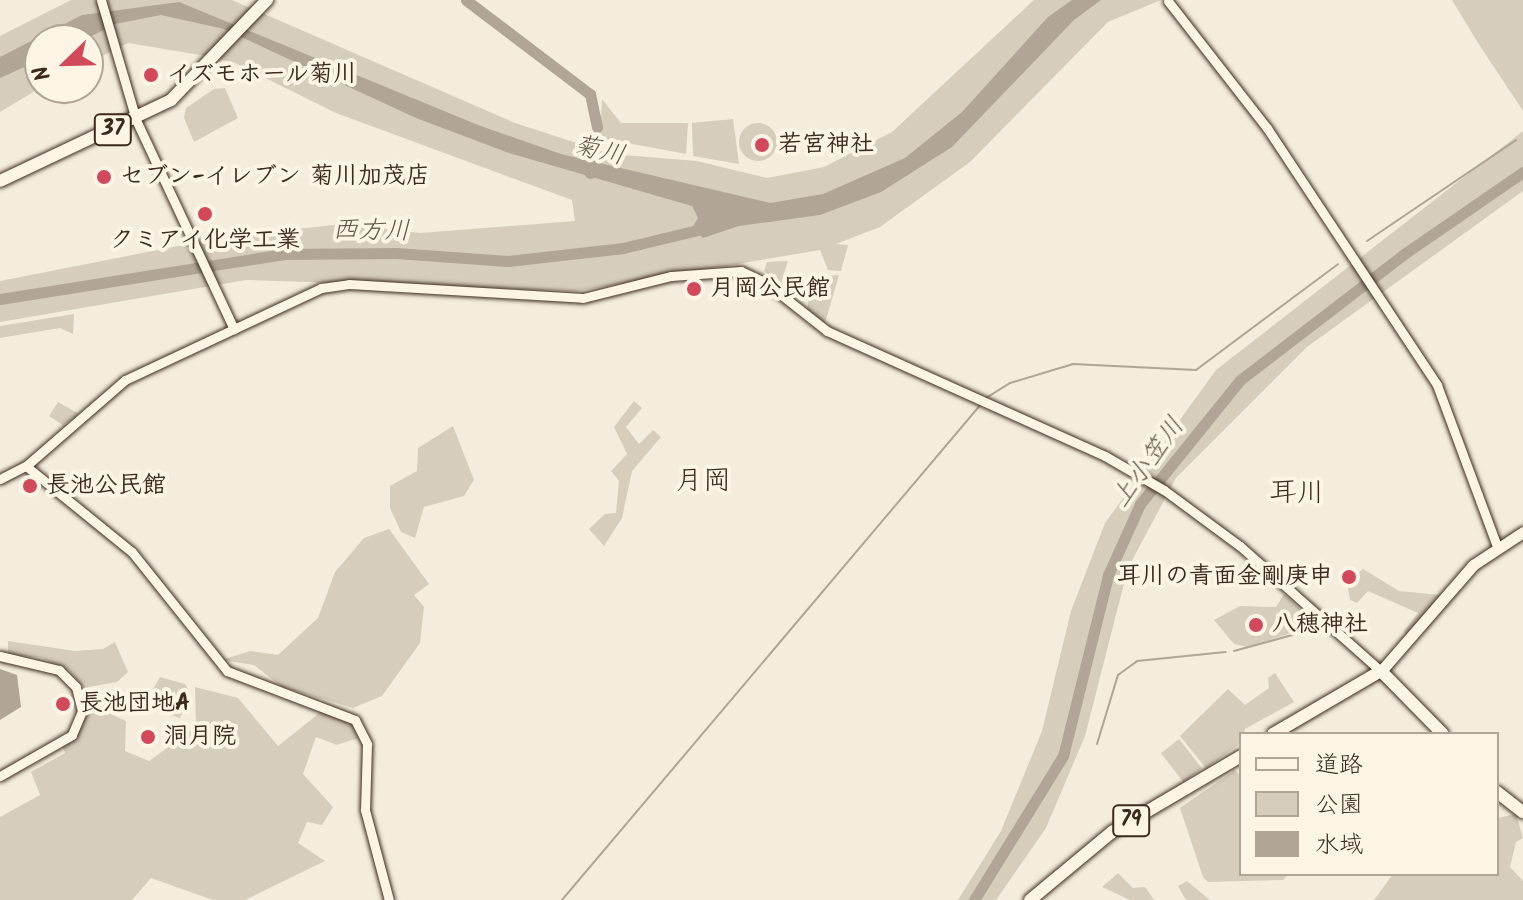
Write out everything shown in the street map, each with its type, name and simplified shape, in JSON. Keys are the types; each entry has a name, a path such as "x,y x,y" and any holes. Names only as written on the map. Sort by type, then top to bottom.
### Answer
{"main road":[{"name":"37","path":"0,181 136,120 171,100 214,60 265,2"},
{"path":"1276,732 1381,671 1465,574 1497,546 1523,532"},
{"path":"1381,671 1441,732"},
{"name":"79","path":"1030,900 1105,836 1239,757"},
{"path":"1499,794 1523,812"}],"street":[{"path":"101,0 136,120 234,329"},
{"path":"1168,1 1205,55 1252,106 1437,385 1497,546"},
{"path":"0,479 26,466 125,380 335,285 583,298 636,282 725,269 765,282 827,331 1136,473 1164,490 1240,546 1381,671"},
{"path":"26,466 132,553 227,671 355,720 367,744 365,810 389,900"},
{"path":"0,656 53,665 76,687 82,711 72,735 0,776"}],"green space":[{"path":"71,0 232,0 515,123 611,154 697,161 767,178 824,167 892,132 1034,0 1161,0 1108,22 970,162 880,227 836,244 848,245 841,271 828,270 820,250 578,291 246,280 0,322 0,281 224,237 343,224 420,233 575,221 572,200 336,113 235,63 128,43 104,55 104,24 24,24 24,98 0,112 0,36"},
{"path":"1452,0 1523,0 1523,111 1478,43"},
{"path":"225,88 238,118 194,142 184,118 186,108 214,89"},
{"path":"602,99 621,123 688,123 686,154 600,138"},
{"path":"733,119 739,164 693,156 692,123"},
{"path":"758,123 772,128 777,142 772,156 758,161 744,156 739,142 744,128"},
{"path":"1523,131 1523,191 1307,347 1176,478 1128,568 1085,736 1046,828 996,900 958,900 1001,831 1042,731 1071,611 1105,523 1216,370"},
{"path":"788,261 781,283 764,271 767,262"},
{"path":"839,275 825,323 807,309 813,277"},
{"path":"74,314 73,334 60,328 0,338 0,326"},
{"path":"634,401 642,408 626,427 639,444 653,430 661,437 632,471 622,518 604,546 589,529 605,514 616,513 619,481 611,471 627,454 614,427"},
{"path":"58,402 79,414 63,425 49,416"},
{"path":"453,426 474,480 464,496 424,507 415,538 401,532 390,508 390,486 417,471 418,448"},
{"path":"389,529 429,584 414,595 424,607 420,643 382,696 353,708 282,687 254,665 222,660 250,651 278,655 318,618 335,572 364,538"},
{"path":"1363,569 1399,591 1440,595 1407,637 1404,631 1418,613 1368,591 1357,603 1350,600 1347,582"},
{"path":"1284,594 1317,625 1247,647 1234,644 1214,620 1240,606 1276,607"},
{"path":"8,641 75,651 103,649 115,642 128,672 117,682 84,688 69,670 41,658 8,654"},
{"path":"1275,673 1294,702 1244,732 1239,732 1239,744 1206,768 1180,736 1228,689 1245,705 1269,688 1268,678"},
{"path":"160,677 185,684 190,693 180,718 153,710 149,696"},
{"path":"195,687 238,698 278,746 322,711 353,724 358,738 337,745 316,737 303,774 333,807 322,825 307,822 298,843 325,861 245,900 213,900 151,878 132,900 0,900 0,817 40,795 31,772 65,753 62,745 76,738 91,705 126,721 125,751 149,761 196,727"},
{"path":"1179,739 1202,768 1184,782 1161,753"},
{"path":"1235,770 1239,775 1239,876 1286,876 1283,880 1208,882 1203,877 1180,808"},
{"path":"1516,814 1523,838 1516,842 1510,867 1523,881 1523,900 1374,900 1392,876 1499,876 1499,818"},
{"path":"1118,873 1133,888 1145,887 1154,900 1130,900 1102,887"},
{"path":"1187,881 1210,900 1186,900 1178,886"}],"water":[{"path":"1072,0 1101,0 1074,20 952,147 881,192 820,215 739,226 703,238 692,228 698,218 692,206 509,153 416,118 224,29 161,15 115,24 104,30 104,24 64,24 82,15 179,2 478,125 561,154 770,203 823,194 905,158 962,112 1048,17"},
{"path":"24,45 24,67 0,78 0,57"},
{"path":"0,669 17,675 21,707 0,720"}],"waterway":[{"name":"菊川","path":"466,0 590,94 597,127"},
{"path":"1367,241 1516,140"},
{"name":"菊川","path":"590,173 594,145"},
{"name":"上小笠川","path":"974,900 1063,756 1108,575 1140,504 1240,380 1404,254 1523,172"},
{"name":"西方川","path":"0,299 284,254 396,253 508,261 623,248 710,227"},
{"path":"986,398 1010,383 1073,364 1196,370 1338,264"},
{"path":"562,900 982,403"},
{"path":"1234,651 1318,628"},
{"path":"1097,744 1118,675 1137,661 1226,652"}],"place":[{"name":"イズモホール菊川","path":"151,75"},
{"name":"若宮神社","path":"762,145"},
{"name":"セブン-イレブン 菊川加茂店","path":"104,177"},
{"name":"クミアイ化学工業","path":"205,214"},
{"name":"月岡公民館","path":"694,289"},
{"name":"長池公民館","path":"30,486"},
{"name":"耳川の青面金剛庚申","path":"1349,577"},
{"name":"八穂神社","path":"1256,625"},
{"name":"長池団地A","path":"63,704"},
{"name":"洞月院","path":"148,737"}],"district":[{"name":"月岡","path":"703,482"},
{"name":"耳川","path":"1297,494"}]}
